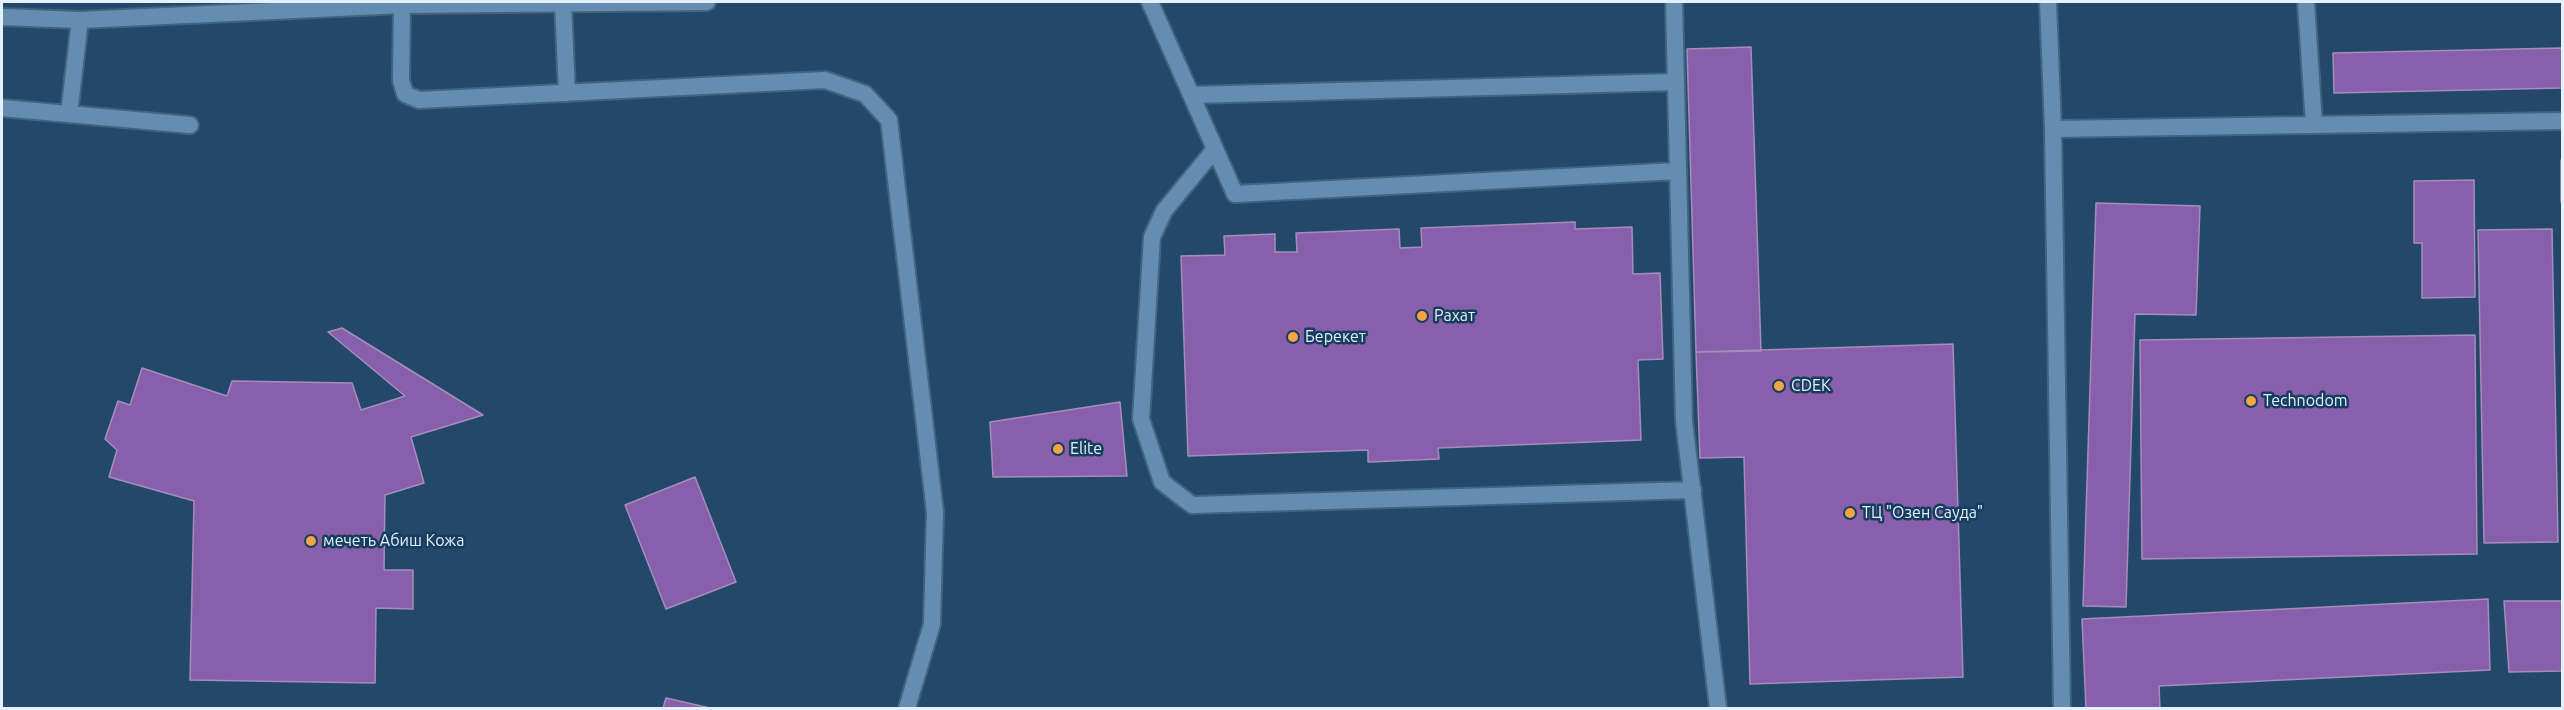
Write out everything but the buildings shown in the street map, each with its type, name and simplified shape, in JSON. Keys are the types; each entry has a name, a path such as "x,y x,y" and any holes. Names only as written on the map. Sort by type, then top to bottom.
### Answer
{"street":[{"path":"2,17 80,20 402,5 706,2"},
{"path":"1150,2 1235,194 1678,171"},
{"path":"1674,2 1684,421 1718,708"},
{"path":"2048,2 2053,129 2062,708"},
{"path":"2306,2 2314,125"},
{"path":"563,3 567,93"},
{"path":"402,5 401,80 405,94 419,100 825,80 865,94 889,120 935,512 932,624 908,708"},
{"path":"69,114 80,20"},
{"path":"1191,95 1676,82"},
{"path":"2,108 190,125"},
{"path":"2053,129 2562,121"},
{"path":"1215,149 1164,211 1152,237 1141,419 1162,482 1192,505 1693,490"}],"place":[{"name":"Рахат","path":"1422,316"},
{"name":"Берекет","path":"1293,337"},
{"name":"CDEK","path":"1779,386"},
{"name":"Technodom","path":"2251,401"},
{"name":"Elite","path":"1058,449"},
{"name":"ТЦ \"Озен Сауда\"","path":"1850,513"},
{"name":"мечеть Абиш Кожа","path":"311,541"}]}
